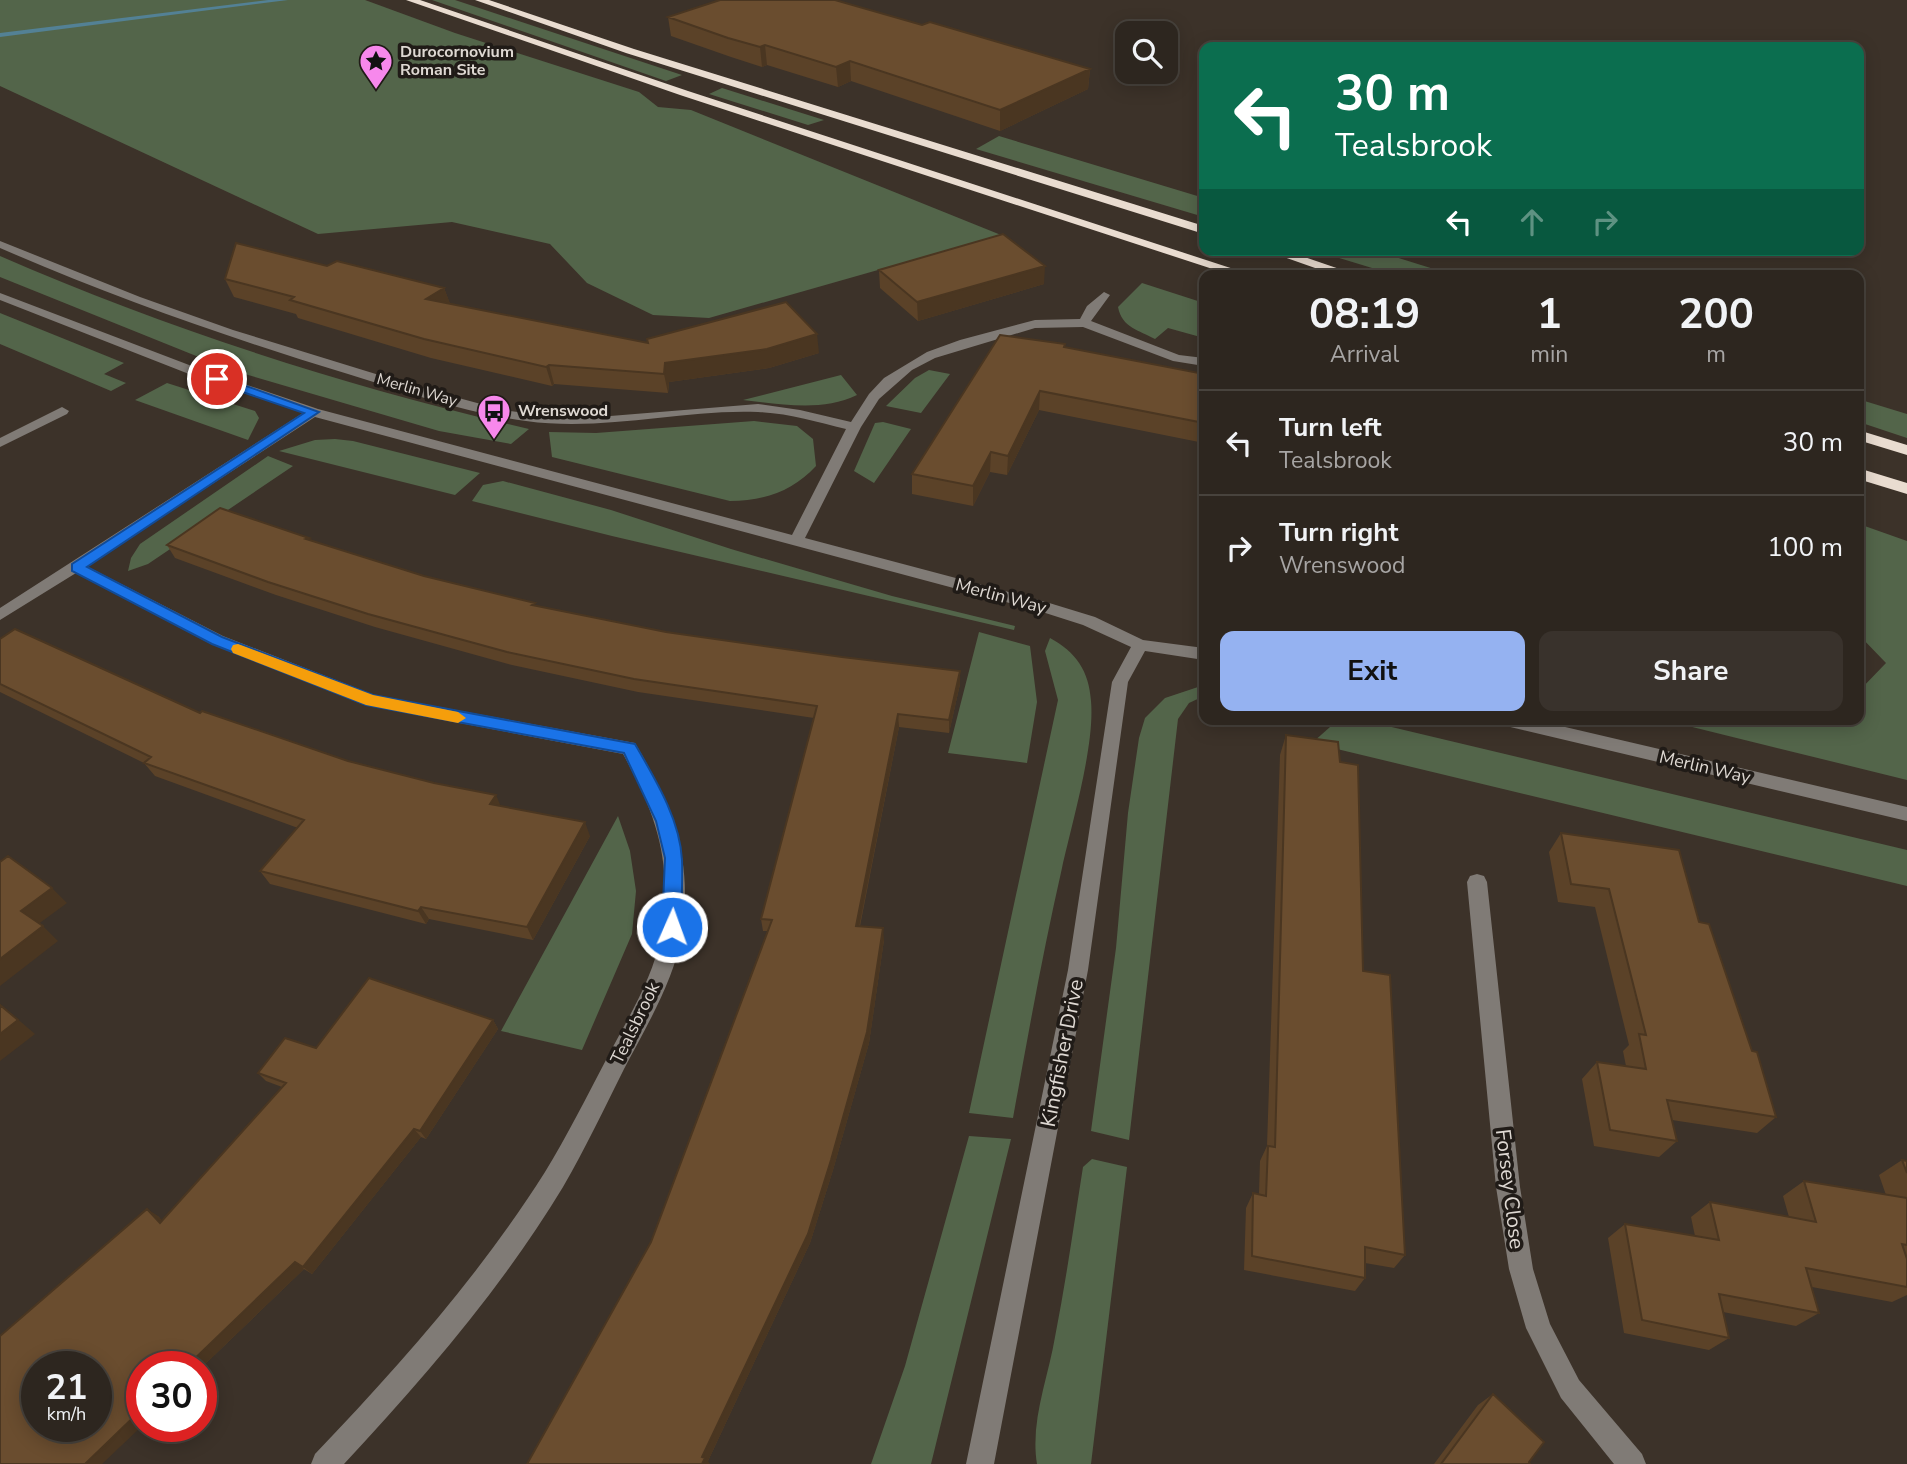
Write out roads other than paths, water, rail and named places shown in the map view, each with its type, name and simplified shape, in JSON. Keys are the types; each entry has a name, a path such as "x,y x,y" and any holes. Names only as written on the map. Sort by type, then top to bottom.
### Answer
{"highway":[{"path":"411,0 646,81 1230,270"},
{"path":"480,0 629,51 1199,228"},
{"path":"1289,256 1334,270"},
{"path":"1864,437 1907,450"},
{"path":"1864,475 1907,489"}],"street":[{"name":"Merlin Way","path":"0,244 91,284 197,322 334,366 496,413 549,420 615,421 746,408 796,412 853,427"},
{"path":"1084,323 1091,309 1104,295"},
{"name":"Merlin Way","path":"0,296 193,371 313,412 797,539 1052,610 1089,621 1140,645 1199,653"},
{"path":"797,539 853,427 889,381 931,355 977,339 1035,324 1084,323 1177,358 1199,361"},
{"path":"0,443 62,411"},
{"path":"0,615 313,412"},
{"name":"Tealsbrook","path":"76,567 217,640 371,701 629,748 649,783 665,821 674,858 672,927 667,954 638,1021 554,1179 472,1297 405,1380 326,1464"},
{"name":"Kingfisher Drive","path":"980,1464 1078,970 1120,682 1140,645"},
{"name":"Merlin Way","path":"1528,725 1907,814"},
{"name":"Forsey Close","path":"1477,882 1508,1187 1521,1269 1539,1328 1570,1390 1632,1464"}],"waterway":[{"path":"0,35 285,0"}],"place":[{"name":"Durocornovium Roman Site","path":"376,91"},
{"name":"Wrenswood","path":"494,441"}]}
